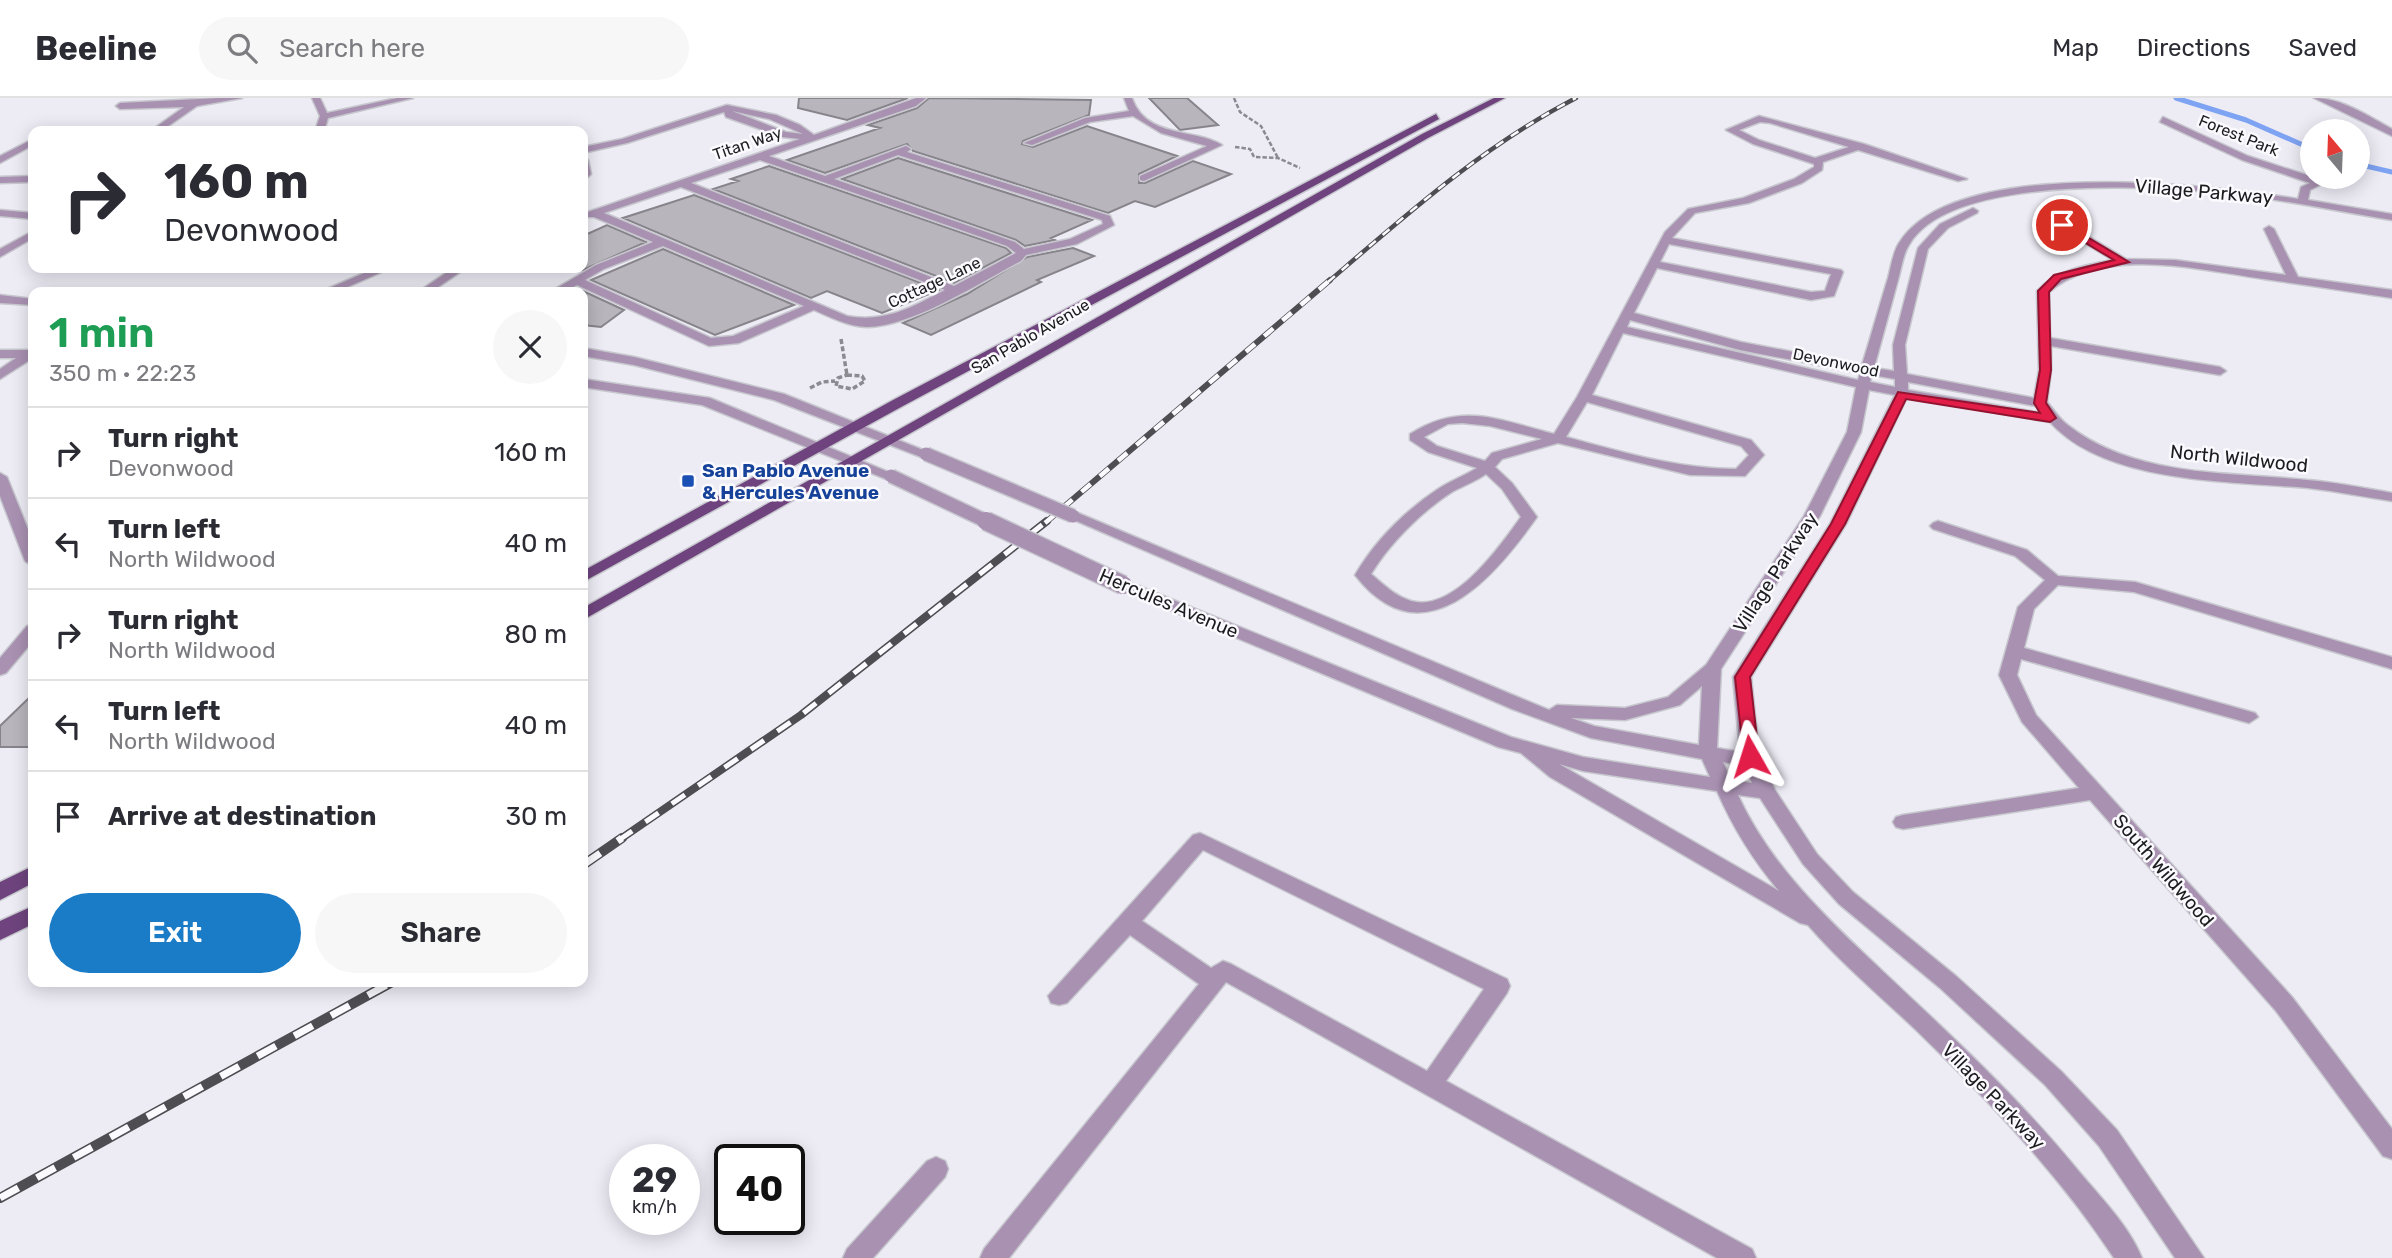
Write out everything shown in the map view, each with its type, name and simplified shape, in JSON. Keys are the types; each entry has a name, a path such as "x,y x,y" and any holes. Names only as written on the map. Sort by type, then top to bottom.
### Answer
{"main road":[{"name":"San Pablo Avenue","path":"588,574 857,426 1476,98"},
{"name":"San Pablo Avenue","path":"588,612 1402,149 1501,98"},
{"path":"0,892 28,877"},
{"path":"0,931 28,917"}],"street":[{"path":"120,106 194,104 238,98"},
{"path":"316,98 324,116 321,126"},
{"path":"354,98 366,107"},
{"path":"324,116 410,98"},
{"name":"Titan Way","path":"588,215 922,98"},
{"path":"1128,98 1129,105 1136,113 1182,139 1217,145"},
{"path":"2318,98 2352,111 2392,133"},
{"path":"715,103 727,108"},
{"path":"163,126 194,104"},
{"path":"588,149 624,141 727,108 743,108 769,117 802,129 812,138"},
{"path":"1029,143 1088,120 1136,113"},
{"path":"1861,146 1818,162 1756,142 1731,130 1759,119 1771,120 1861,146 1962,178"},
{"name":"Forest Park","path":"2163,120 2245,158 2318,182 2305,189 2303,200"},
{"path":"0,160 28,144"},
{"path":"1144,178 1217,145"},
{"path":"825,178 902,150 1106,218 1109,225 1073,242 1022,253"},
{"name":"Cottage Lane","path":"588,215 663,242 855,321 884,322 899,318 1017,259 1022,253 1011,244 759,156"},
{"path":"1584,397 1746,443 1757,455 1740,473 1712,475 1558,439 1486,422 1452,418 1415,437 1425,447 1489,468 1511,489 1529,517 1510,544 1458,598 1428,609 1408,608 1379,593 1363,575 1372,557 1439,495 1489,468 1497,456 1558,439 1584,397 1618,328 1656,264 1666,240 1692,211 1745,201 1798,181 1819,168 1818,162"},
{"path":"0,180 28,179"},
{"path":"681,183 955,290"},
{"name":"Village Parkway","path":"2129,1258 2107,1225 2052,1158 1980,1079 1821,925 1762,857 1740,821 1708,751 1712,669 1812,516 1854,432 1903,244 1925,221 1964,203 2013,191 2117,185 2239,192 2303,200 2392,217"},
{"name":"Village Parkway","path":"2191,1258 2108,1138 2053,1078 1999,1027 1846,898 1810,859 1766,792 1752,761 1742,677 1838,524 1902,386 1899,345 1923,248 1944,226 1979,208 2026,198 2081,192 2136,191 2244,198 2392,223"},
{"path":"0,213 28,216"},
{"path":"2062,225 2124,262"},
{"path":"2269,229 2293,279"},
{"path":"0,254 28,237"},
{"path":"1656,264 1811,296 1830,294 1837,272 1666,240"},
{"path":"564,287 663,242"},
{"path":"2040,403 2046,341 2043,291 2057,277 2085,268 2124,262 2175,263 2392,294"},
{"path":"338,287 373,273"},
{"path":"432,287 452,273"},
{"path":"575,280 709,342 735,340 814,306"},
{"path":"0,299 28,302"},
{"name":"Devonwood","path":"1626,315 1866,378 2050,418"},
{"name":"Devonwood","path":"1618,328 1730,357 1866,378"},
{"path":"2046,341 2220,370"},
{"path":"588,353 634,361 779,397 857,426 1518,705 1591,732 1752,761"},
{"path":"0,354 28,354"},
{"path":"0,375 28,357"},
{"name":"Hercules Avenue","path":"588,384 705,401 855,460 1123,585 1522,747 1583,764 1766,792"},
{"name":"Devonwood","path":"1902,386 2040,403"},
{"name":"North Wildwood","path":"2040,403 2050,418 2072,435 2112,454 2155,469 2209,477 2309,484 2392,497"},
{"path":"0,477 28,548"},
{"path":"1938,526 2021,553 2054,580 2135,587 2392,663"},
{"name":"South Wildwood","path":"2054,580 2026,607 2008,675 2028,718 2284,1004 2392,1149"},
{"path":"0,669 28,636"},
{"path":"2013,651 2249,718"},
{"path":"1518,705 1577,714 1625,714 1674,701 1712,669"},
{"path":"1522,747 1557,772 1821,925"},
{"path":"1903,822 2096,792"},
{"path":"1059,996 1200,840 1499,986 1430,1085"},
{"path":"1128,922 1214,982"},
{"path":"993,1258 1223,970 1743,1258"},
{"path":"856,1258 936,1169"}],"path":[{"path":"1234,98 1234,105 1240,114 1260,125 1278,158"},
{"path":"1217,145 1250,149 1254,157 1278,158 1297,167 1331,173"},
{"path":"847,375 839,341 855,321"},
{"path":"803,392 822,382 835,381 847,375 862,376 865,381 861,386 850,389 838,388 835,381"}],"building":[{"path":"799,98 908,98 847,120 798,108"},
{"path":"929,98 1091,100 1089,115 1023,141 1022,144 1033,147 1087,126 1177,156 1139,174 1139,183 1145,183 1193,161 1231,174 1155,207 1135,201 1108,213 913,151 907,144 825,173 787,160 880,128 868,125 917,108"},
{"path":"1149,98 1187,98 1218,125 1180,130"},
{"path":"898,158 1092,220 1051,238 1055,240 1025,246 1016,240 842,179"},
{"path":"769,166 1006,248 1011,253 954,283 713,189 738,181 731,179"},
{"path":"694,195 939,290 882,313 827,291 811,298 623,218"},
{"path":"607,225 646,242 588,268 588,234"},
{"path":"1073,248 1094,256 1037,280 1041,282 931,335 903,323 967,294 1027,257"},
{"path":"663,249 794,305 715,335 591,280"},
{"path":"588,293 624,310 601,327 588,326"},
{"path":"28,699 28,747 0,747 0,726"}],"waterway":[{"path":"2176,98 2246,120 2300,144"},
{"path":"2370,167 2392,172"}],"railway":[{"path":"1328,282 1477,159 1576,98"},
{"path":"1045,523 1330,280"},
{"path":"619,840 801,715 1047,521"},
{"path":"588,862 622,838"},
{"path":"0,1198 383,987"}],"place":[{"name":"San Pablo Avenue & Hercules Avenue","path":"688,481"}],"route":[{"path":"1750,756 1742,677 1838,524 1902,394 2050,418 2040,403 2046,341 2043,291 2057,277 2085,268 2124,262 2062,225"}]}
